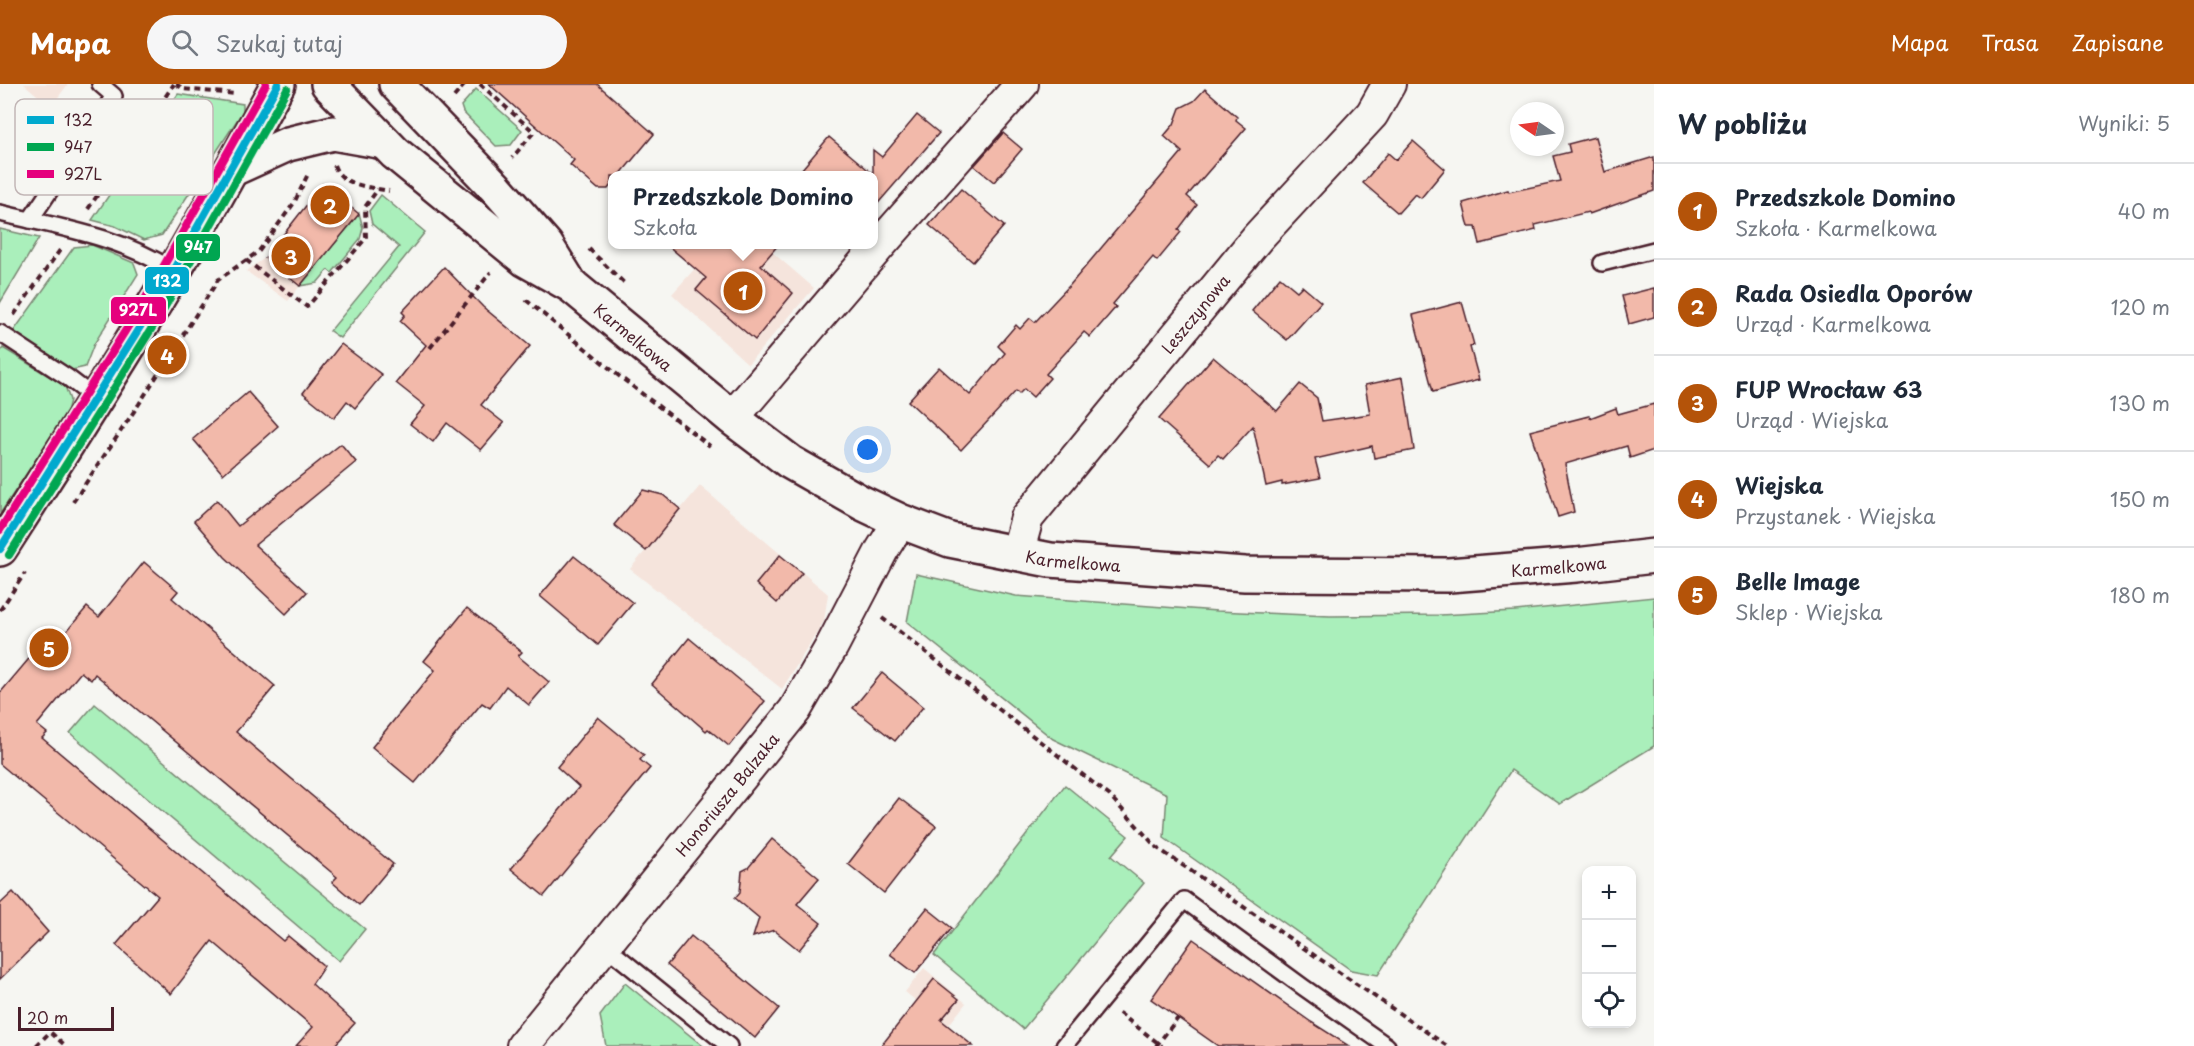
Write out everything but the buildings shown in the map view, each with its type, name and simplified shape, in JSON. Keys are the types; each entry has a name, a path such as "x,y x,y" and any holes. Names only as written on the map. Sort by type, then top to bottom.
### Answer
{"street":[{"path":"0,549 174,271 233,169 278,84"},
{"name":"Karmelkowa","path":"328,84 384,142 526,260 572,286 732,418 790,462 828,485 900,521 950,540 1050,560 1245,574 1449,575 1654,556"},
{"name":"Karmelkowa","path":"396,84 497,189 539,237 572,286"},
{"path":"878,247 1022,84"},
{"name":"Leszczynowa","path":"1017,554 1027,518 1258,237 1372,114 1389,84"},
{"path":"233,169 288,144 333,133 384,142"},
{"path":"732,418 876,249"},
{"name":"Honoriusza Balzaka","path":"523,1046 795,710 900,521"}],"lane":[{"path":"100,84 114,96 112,99"},
{"path":"30,220 47,195"},
{"path":"0,213 73,228 103,237 148,255 174,271"},
{"path":"1602,263 1654,250"},
{"path":"0,333 96,399"},
{"path":"1064,1046 1185,900 1387,1046"},
{"path":"605,946 729,1046"}],"path":[{"path":"164,99 175,84 183,89 214,93 235,95 243,92"},
{"path":"459,90 465,84"},
{"path":"480,84 534,132 506,165"},
{"path":"334,162 336,172 345,180 396,192"},
{"path":"73,502 139,404 218,279 259,251 294,203 312,168"},
{"path":"246,260 307,307 366,238 365,207 378,189 380,180"},
{"path":"81,218 97,195"},
{"path":"12,319 66,241"},
{"path":"587,248 632,291"},
{"path":"484,264 496,275"},
{"path":"430,348 491,271"},
{"path":"523,297 619,376 714,448"},
{"path":"0,610 26,570"},
{"path":"857,598 1110,796 1156,847 1447,1046"},
{"path":"1102,1000 1159,1045 1179,1018"},
{"path":"36,1046 50,1032 66,1046"}],"shaded area":[{"path":"24,84 68,84 57,99 42,99"},
{"path":"323,184 359,213 288,301 246,271 265,258"},
{"path":"712,249 769,249 814,288 748,364 672,294"},
{"path":"700,486 828,594 824,621 782,689 630,569"},
{"path":"924,968 966,1003 948,1026 905,992"}],"green space":[{"path":"476,89 522,130 511,145 496,146 463,112 461,106"},
{"path":"178,94 210,99 175,99"},
{"path":"213,99 243,104 243,111 213,157"},
{"path":"109,195 188,195 162,235 144,240 115,226 92,220"},
{"path":"381,195 425,232 340,338 330,331 399,247 372,224 369,211"},
{"path":"359,213 363,228 360,239 332,273 328,270 317,283 300,286"},
{"path":"0,229 39,238 0,303"},
{"path":"92,245 134,263 138,274 94,344 85,367 72,370 13,332 74,247"},
{"path":"3,348 65,386 70,400 67,412 0,514 0,352"},
{"path":"916,574 1016,596 1217,611 1330,616 1440,615 1515,611 1654,597 1654,746 1560,804 1511,770 1378,975 1351,970 1164,838 1167,794 1053,739 907,622"},
{"path":"95,704 365,929 339,961 70,733"},
{"path":"1065,785 1128,836 1111,856 1144,883 1023,1029 934,955"},
{"path":"625,983 703,1046 606,1046 600,1016"}],"transit line":[{"name":"927L","path":"213,178 266,84"},
{"name":"132","path":"0,549 153,306 278,84"},
{"name":"947","path":"9,555 162,312 287,89"},
{"name":"927L","path":"0,530 144,301 204,195"}],"place":[{"name":"Rada Osiedla Oporów","path":"330,205"},
{"name":"FUP Wrocław 63","path":"291,256"},
{"name":"Przedszkole Domino","path":"743,291"},
{"name":"Wiejska","path":"167,355"},
{"name":"Belle Image","path":"49,648"}]}
